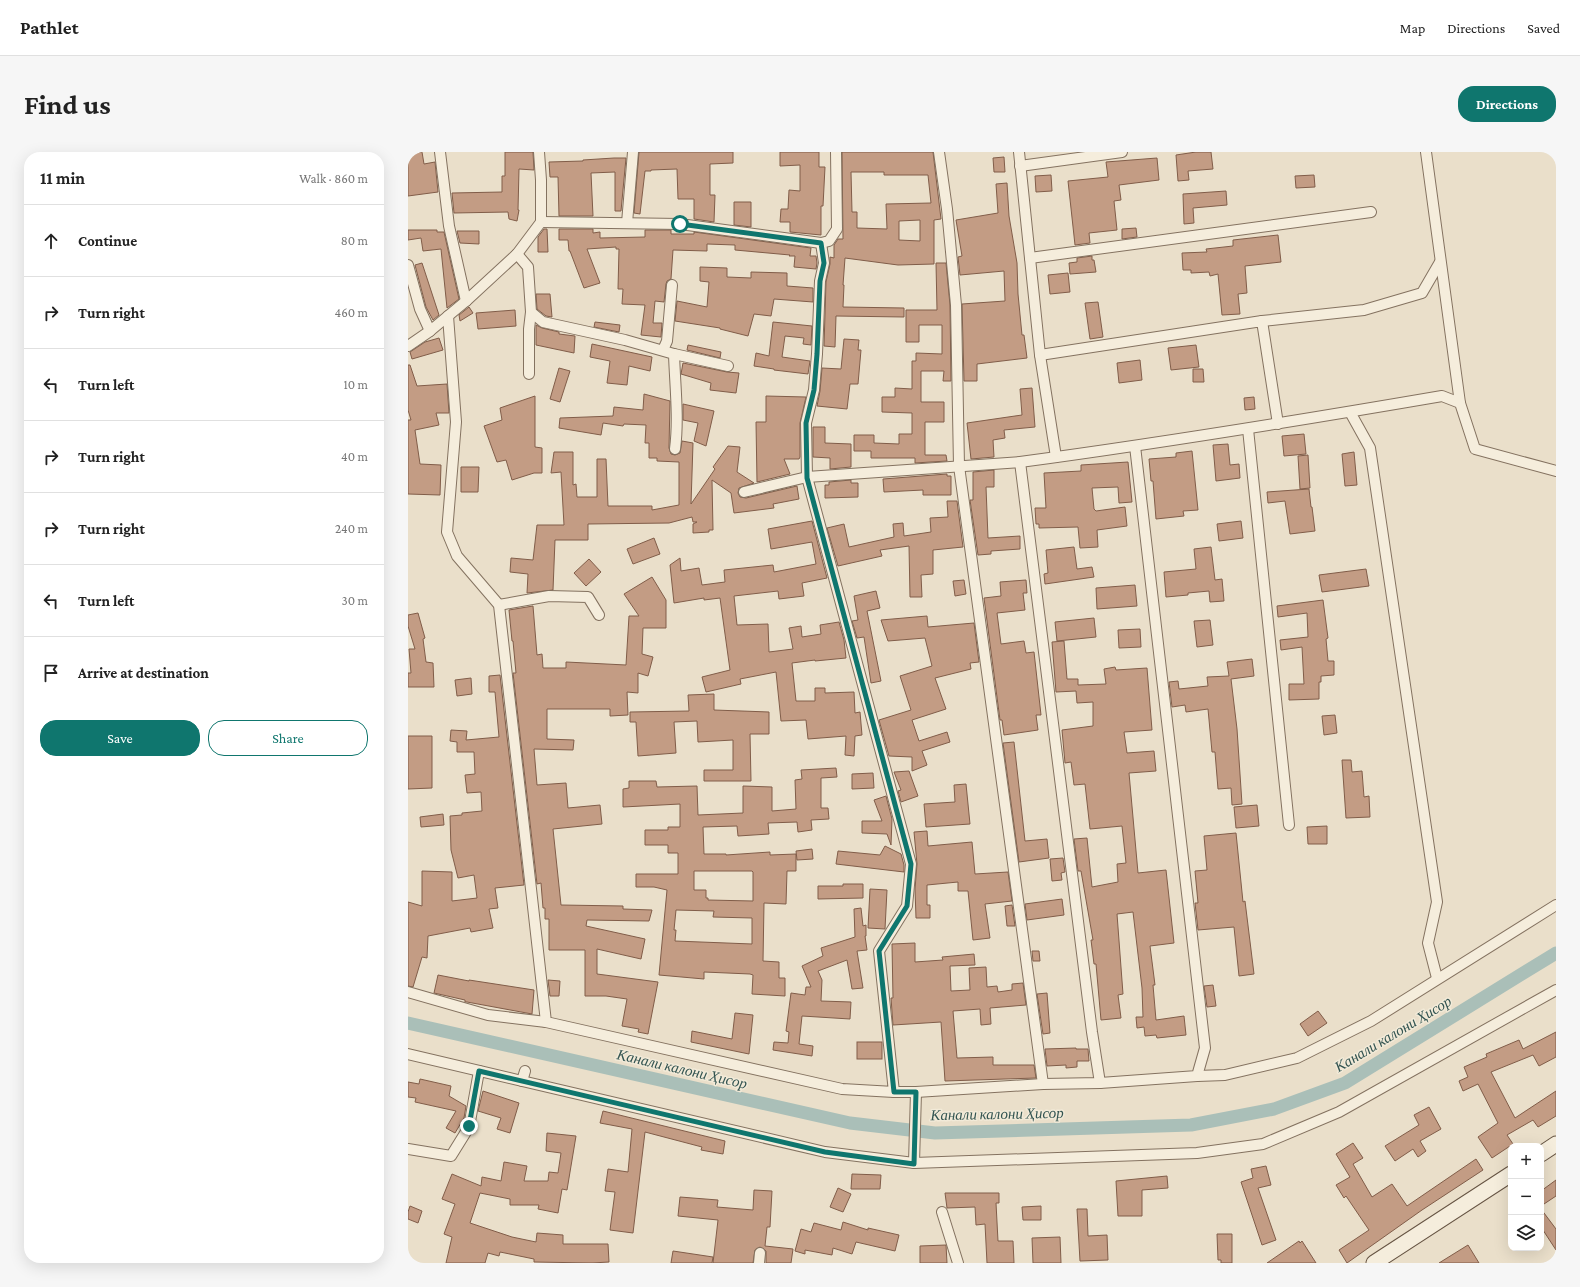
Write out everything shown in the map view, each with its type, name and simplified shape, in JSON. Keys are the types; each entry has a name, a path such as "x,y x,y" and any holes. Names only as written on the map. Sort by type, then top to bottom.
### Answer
{"main road":[{"path":"1544,1152 1556,1144"},
{"path":"1374,1263 1508,1176"}],"street":[{"path":"440,152 449,226 466,301"},
{"path":"408,346 430,331 466,301 517,254 541,222 541,180 538,152"},
{"path":"626,223 633,152"},
{"path":"541,222 680,224 821,243 829,241 838,229 836,152"},
{"path":"939,152 947,209 956,304 959,466 1043,1084"},
{"path":"1019,152 1040,355 1056,457"},
{"path":"1020,166 1122,152"},
{"path":"1426,152 1460,403 1475,449 1556,471"},
{"path":"1030,258 1371,212"},
{"path":"821,243 824,263 820,281 817,354 814,390 806,423 807,478 911,864 907,906 879,951 894,1092"},
{"path":"517,254 528,267 532,312 529,329 529,374"},
{"path":"1040,355 1262,321 1364,310 1422,293 1440,262"},
{"path":"408,265 420,308 430,331"},
{"path":"663,350 666,341 672,285"},
{"path":"532,312 543,322 728,366"},
{"path":"448,316 456,422 447,532 457,556 499,605 546,1022"},
{"path":"1262,321 1278,424"},
{"path":"674,354 678,429 675,449"},
{"path":"744,492 807,478 1020,462 1248,429 1442,396 1460,403"},
{"path":"1350,412 1370,448 1437,902 1428,942 1437,978"},
{"path":"1248,429 1289,825"},
{"path":"1135,446 1205,1048 1197,1076"},
{"path":"1020,462 1090,1016 1100,1083"},
{"path":"499,605 549,596 588,597 599,615"},
{"path":"408,992 488,1014 546,1022 842,1089 894,1092 915,1096 1043,1084 1100,1083 1225,1075 1297,1058 1371,1021 1437,978 1556,905"},
{"path":"408,1054 825,1152 914,1164 1197,1154 1263,1144 1339,1112 1556,990"},
{"path":"408,1149 451,1156 469,1126 479,1071"},
{"path":"522,1081 525,1071"},
{"path":"914,1164 915,1096"},
{"path":"942,1212 958,1263"}],"building":[{"path":"408,152 422,152 424,164 435,162 438,192 408,196"},
{"path":"505,152 533,152 534,170 519,169 519,210 517,221 509,219 508,212 454,213 452,193 502,192 502,176 505,176"},
{"path":"639,152 733,152 733,163 710,164 710,195 715,195 714,222 694,219 694,199 678,199 677,169 645,171 640,214 634,213"},
{"path":"780,152 819,152 819,167 825,167 823,206 821,206 821,235 790,232 790,222 780,222 781,209 788,209 789,190 800,191 800,165 780,166"},
{"path":"842,152 933,152 941,219 934,220 934,264 898,265 845,258 843,307 904,308 904,317 836,316 835,347 824,346 826,282 830,257 834,258 834,245 838,239 843,239","holes":["851,172 884,172 884,175 928,175 931,203 886,204 887,229 857,228 857,212 852,212","920,220 920,241 899,240 899,221"]},
{"path":"1196,152 1211,152 1213,169 1188,171 1189,180 1178,181 1176,155"},
{"path":"1004,157 1005,172 994,172 993,158"},
{"path":"626,158 621,211 615,211 615,172 591,173 593,216 559,216 558,177 550,177 549,162"},
{"path":"1157,158 1159,180 1119,185 1121,200 1114,201 1117,230 1089,233 1090,243 1075,245 1068,181 1108,177 1106,162"},
{"path":"1051,175 1052,191 1036,192 1035,176"},
{"path":"1314,175 1315,187 1296,188 1295,176"},
{"path":"1007,183 1009,216 1017,263 1022,335 1024,335 1027,358 977,364 977,381 964,381 962,304 1005,301 1004,271 960,275 958,257 962,256 956,220 998,213 996,184"},
{"path":"1226,191 1227,205 1193,208 1194,223 1184,224 1183,194"},
{"path":"734,202 751,202 751,227 734,225"},
{"path":"1136,228 1137,237 1122,239 1122,229"},
{"path":"544,229 547,229 548,252 538,252 538,237"},
{"path":"559,229 593,229 593,233 600,232 600,238 645,237 645,230 671,230 671,234 694,234 694,232 811,248 810,256 816,256 817,263 816,269 794,267 795,256 735,250 735,245 707,244 707,251 673,250 671,279 667,281 666,284 664,302 655,301 653,323 662,323 661,337 641,335 645,305 622,304 623,289 618,289 619,249 616,249 616,247 587,249 600,283 584,288 569,251 568,240 559,240"},
{"path":"408,230 437,230 437,232 444,232 459,299 447,308 441,249 423,251 421,238 408,240"},
{"path":"457,231 479,231 479,244 460,243"},
{"path":"1278,235 1281,262 1245,266 1247,293 1238,294 1240,314 1222,315 1218,274 1210,276 1209,272 1191,273 1191,270 1183,270 1182,253 1207,252 1206,249 1233,246 1233,240"},
{"path":"1092,256 1096,272 1070,274 1069,263 1077,262 1077,258"},
{"path":"422,263 439,315 433,320 426,307 415,265"},
{"path":"936,263 946,263 950,305 951,381 943,381 944,371 921,371 921,402 944,402 944,422 925,422 925,455 946,455 947,461 915,463 915,458 871,458 871,451 854,451 854,435 874,435 874,443 899,444 899,434 912,434 912,413 882,412 882,397 895,397 895,388 912,389 912,361 916,361 916,353 942,354 942,325 919,325 919,342 906,342 906,310 937,310"},
{"path":"700,267 727,268 727,277 751,278 751,272 787,273 787,286 813,288 813,302 774,299 771,316 754,314 748,336 720,328 675,321 677,301 707,307 709,282 700,281"},
{"path":"1068,273 1070,292 1050,294 1048,275"},
{"path":"536,294 550,294 552,317 546,316 537,309"},
{"path":"1098,302 1103,337 1090,339 1085,303"},
{"path":"469,307 473,313 460,321 459,315"},
{"path":"515,310 516,326 478,329 476,313"},
{"path":"595,322 620,325 619,332 594,327"},
{"path":"773,322 812,326 811,345 803,344 804,338 785,336 782,357 810,361 808,374 754,366 756,353 769,356"},
{"path":"536,325 559,332 559,334 575,336 574,353 536,345"},
{"path":"439,338 443,350 412,359 410,352 425,342"},
{"path":"844,339 859,340 858,350 861,350 858,384 850,384 847,409 817,406 822,368 841,369"},
{"path":"592,344 652,357 650,371 629,366 627,385 607,383 610,361 590,357"},
{"path":"688,345 721,352 720,358 687,350"},
{"path":"1196,345 1199,367 1171,370 1168,348"},
{"path":"1140,360 1142,380 1119,383 1117,363"},
{"path":"683,363 739,373 736,393 710,390 711,383 681,374"},
{"path":"408,365 410,365 417,386 447,384 449,413 436,413 439,425 415,430 420,464 441,465 440,495 408,494 408,420 411,420 408,410"},
{"path":"559,368 570,371 560,402 550,399"},
{"path":"1193,369 1203,369 1204,382 1193,382"},
{"path":"1032,388 1035,427 1004,430 1005,438 993,440 994,457 971,459 967,423 1022,415 1020,389"},
{"path":"644,394 670,401 669,448 671,454 675,455 680,453 682,441 693,443 691,504 715,469 713,467 728,446 740,447 737,472 754,483 739,488 738,493 740,497 746,498 797,486 799,499 773,504 774,508 734,513 731,493 712,480 713,530 709,530 709,532 693,533 693,524 697,522 693,522 692,517 669,523 588,524 588,540 555,540 553,590 527,593 528,574 510,572 511,558 533,560 537,525 564,525 561,472 551,473 554,452 573,452 573,485 576,484 577,497 597,497 597,459 606,459 608,506 652,506 652,510 679,505 679,462 657,461 657,458 649,458 649,443 645,443 646,425 624,424 623,426 603,423 601,435 559,428 560,418 613,416 614,407 643,410"},
{"path":"535,396 535,447 542,448 542,473 534,473 512,480 506,460 497,462 484,426 502,420 500,408"},
{"path":"766,396 806,397 800,423 800,457 799,459 784,459 790,474 757,482 756,422 766,422"},
{"path":"1254,397 1255,409 1245,410 1244,398"},
{"path":"683,404 714,411 706,446 694,441 698,423 683,420"},
{"path":"813,427 825,427 825,443 851,444 851,467 830,469 830,458 813,457"},
{"path":"1304,434 1306,454 1284,456 1282,436"},
{"path":"1228,444 1230,465 1239,464 1240,478 1216,481 1213,445"},
{"path":"1192,451 1198,510 1183,511 1184,516 1156,519 1153,481 1151,481 1149,459 1176,457 1176,453"},
{"path":"1354,452 1357,485 1345,486 1342,454"},
{"path":"1308,455 1310,488 1300,489 1298,456"},
{"path":"1128,462 1132,502 1119,503 1118,487 1092,488 1094,509 1096,511 1125,507 1127,526 1097,530 1098,547 1080,548 1078,527 1039,528 1039,524 1036,524 1035,508 1046,508 1044,473 1081,471 1081,465"},
{"path":"461,467 479,467 478,492 461,492"},
{"path":"994,470 994,487 986,487 988,538 1020,536 1020,549 991,551 991,554 978,555 970,500 973,500 973,472"},
{"path":"947,474 947,476 951,476 951,495 923,495 923,490 884,492 883,479"},
{"path":"851,480 851,483 858,483 858,497 825,498 825,485 829,485 829,482"},
{"path":"1309,489 1315,531 1290,534 1285,501 1268,503 1267,492"},
{"path":"947,501 957,501 963,547 933,550 933,574 921,575 922,597 910,597 909,546 880,550 882,556 838,566 827,528 844,524 849,547 894,537 893,524 903,523 904,536 931,532 930,518 948,517"},
{"path":"812,521 827,578 802,583 804,596 779,599 778,591 734,596 737,625 768,624 769,652 793,649 789,628 801,626 802,637 821,634 820,625 839,622 844,640 846,658 792,663 796,701 815,701 815,688 825,688 825,693 854,692 855,713 860,712 862,735 855,736 854,756 845,755 846,736 808,739 806,720 781,721 776,672 740,679 741,684 706,692 702,677 730,670 720,598 704,600 704,598 674,603 670,565 680,558 681,571 699,568 702,585 725,582 724,570 773,565 774,572 816,564 812,542 771,549 768,529"},
{"path":"1241,521 1243,538 1219,541 1217,524"},
{"path":"654,538 660,554 633,564 627,549"},
{"path":"1074,547 1077,569 1092,567 1094,577 1045,584 1044,574 1048,573 1046,550"},
{"path":"1211,547 1215,580 1222,579 1224,601 1210,602 1209,591 1166,597 1164,572 1196,569 1194,549"},
{"path":"589,559 601,572 586,586 574,573"},
{"path":"1366,569 1369,586 1322,592 1319,575"},
{"path":"652,577 666,600 666,628 643,628 642,654 653,657 648,676 638,673 638,693 627,692 628,715 610,716 610,709 547,709 547,739 574,740 573,750 534,749 537,785 566,783 568,808 600,805 602,824 553,829 561,905 623,906 623,909 652,910 649,921 587,920 586,926 645,939 641,959 597,949 597,974 658,982 648,1034 638,1032 639,1029 622,1026 627,999 606,996 585,996 585,950 549,950 549,919 545,919 545,908 543,908 541,883 537,884 513,673 516,673 509,610 533,606 537,655 542,654 543,668 566,668 566,662 626,665 629,616 639,616 624,594"},
{"path":"964,580 966,594 955,596 953,581"},
{"path":"1026,580 1027,593 1023,593 1025,610 997,613 1001,644 1024,641 1026,653 1034,652 1041,715 1036,715 1038,730 1004,735 1002,720 1000,720 984,598 1001,596 1000,582"},
{"path":"1135,585 1137,606 1097,609 1096,588"},
{"path":"876,591 880,608 867,611 881,681 871,683 864,637 857,638 852,621 858,620 854,596"},
{"path":"1323,600 1328,638 1326,639 1328,661 1334,661 1334,675 1321,676 1321,682 1319,682 1319,699 1289,700 1289,684 1304,684 1302,647 1281,650 1280,640 1308,637 1307,613 1278,617 1277,606"},
{"path":"418,613 425,638 423,639 426,662 433,663 434,687 408,687 408,673 411,673 409,649 415,649 408,626 408,615"},
{"path":"927,616 928,627 974,623 979,662 970,663 971,669 935,678 946,709 912,720 919,741 947,732 950,742 922,751 927,765 912,771 912,757 889,756 879,720 911,710 900,676 932,666 925,638 888,641 881,620"},
{"path":"1094,618 1096,637 1057,641 1055,622"},
{"path":"1210,620 1213,645 1197,647 1194,621"},
{"path":"1140,629 1141,647 1119,648 1118,630"},
{"path":"1064,641 1067,679 1078,679 1078,685 1106,684 1104,669 1115,667 1116,670 1147,668 1152,730 1124,732 1127,753 1154,751 1156,771 1129,773 1138,873 1166,870 1174,943 1150,946 1155,985 1153,985 1156,1020 1184,1016 1186,1035 1157,1038 1156,1035 1145,1036 1144,1027 1137,1028 1136,1017 1143,1017 1142,988 1133,912 1117,914 1123,994 1118,995 1121,1018 1101,1020 1096,964 1094,964 1091,940 1093,940 1081,871 1078,871 1074,839 1087,838 1092,887 1118,882 1117,864 1126,863 1122,826 1090,829 1085,784 1074,785 1071,762 1065,763 1062,730 1093,726 1093,702 1077,703 1076,691 1056,692 1052,642"},
{"path":"1252,659 1254,676 1231,679 1237,729 1242,804 1232,805 1231,788 1218,789 1215,752 1212,752 1208,709 1186,712 1185,705 1172,707 1169,682 1178,681 1179,689 1208,686 1207,677 1229,676 1227,662"},
{"path":"500,675 524,885 495,888 498,908 489,909 493,928 471,932 470,928 428,936 427,958 422,957 413,987 408,986 408,902 422,906 422,871 452,872 452,901 477,898 474,875 458,878 451,850 450,816 482,811 481,792 467,793 465,775 475,774 474,752 457,752 457,742 450,741 451,730 467,731 466,740 499,737 495,692 489,692 489,676"},
{"path":"471,678 472,694 457,696 455,680"},
{"path":"714,694 714,710 769,712 769,734 750,734 751,781 704,781 704,770 733,770 733,740 698,742 697,721 674,722 676,753 638,756 636,722 630,722 630,712 689,711 688,695"},
{"path":"1335,715 1337,733 1324,735 1322,716"},
{"path":"408,736 432,736 432,788 408,789"},
{"path":"1014,742 1025,841 1047,839 1049,858 1019,862 1003,743"},
{"path":"1342,760 1351,760 1352,772 1362,771 1364,797 1369,796 1370,817 1346,818"},
{"path":"836,768 837,777 821,778 821,808 828,808 829,819 811,820 812,830 798,832 797,822 768,823 769,834 738,836 737,826 703,827 704,854 726,855 770,852 770,855 796,854 796,871 787,871 786,904 764,903 763,961 779,962 779,978 785,978 785,996 752,994 753,975 750,974 704,972 704,979 659,975 667,890 654,887 636,887 636,874 678,874 678,853 668,853 668,845 645,845 645,830 668,830 668,827 680,827 680,804 623,807 623,789 629,788 629,781 656,781 657,787 697,786 698,815 743,813 743,786 772,787 772,811 796,809 795,780 802,779 801,770","holes":["694,871 752,871 753,901 708,900 708,898 706,898 706,890 694,890","676,910 714,911 713,917 752,918 752,944 675,941 676,930 674,930"]},
{"path":"909,771 918,796 901,802 898,791 901,790 894,772"},
{"path":"873,773 874,788 852,789 852,774"},
{"path":"966,784 970,824 926,827 924,804 955,802 954,785"},
{"path":"886,796 892,819 891,845 887,834 862,833 862,821 882,821 874,800"},
{"path":"1257,805 1259,826 1236,828 1234,807"},
{"path":"443,814 444,825 421,827 420,817"},
{"path":"1327,826 1327,844 1308,844 1307,827"},
{"path":"927,831 928,846 972,842 975,874 1008,872 1012,901 985,904 990,938 973,940 968,891 958,891 958,882 927,885 927,905 930,905 930,918 916,918 915,889 917,864 914,832"},
{"path":"1236,833 1243,902 1245,901 1254,974 1239,976 1234,927 1198,930 1195,903 1198,903 1195,871 1207,870 1204,836"},
{"path":"885,846 901,854 904,872 836,864 838,851 880,855"},
{"path":"812,849 813,859 797,860 796,851"},
{"path":"1063,858 1065,872 1061,873 1062,880 1052,881 1050,859"},
{"path":"843,884 863,884 863,898 818,899 818,886 843,886"},
{"path":"870,889 887,890 885,929 868,928"},
{"path":"1062,899 1064,915 1027,920 1025,904"},
{"path":"1012,905 1015,926 1007,926 1005,906"},
{"path":"861,908 863,926 866,925 865,936 867,950 857,951 863,988 852,989 847,960 818,971 822,980 821,1001 851,1002 850,1019 802,1016 799,1044 813,1046 812,1056 773,1050 774,1042 788,1043 789,1032 786,1031 791,993 805,995 806,987 811,987 802,966 823,956 821,948 855,937 854,909"},
{"path":"915,943 915,962 943,960 942,957 974,954 975,965 950,966 951,991 970,990 969,968 986,967 987,987 997,986 998,992 1012,990 1012,984 1023,983 1026,1005 990,1008 991,1024 981,1025 980,1009 953,1011 957,1058 993,1057 993,1065 1034,1065 1036,1078 945,1081 941,1022 893,1025 891,998 893,998 892,944"},
{"path":"1032,951 1039,951 1040,961 1033,961"},
{"path":"438,975 534,990 532,1014 465,1002 465,1000 434,993"},
{"path":"548,980 560,981 559,996 550,996"},
{"path":"1213,985 1216,1006 1207,1007 1204,986"},
{"path":"1047,993 1050,1033 1043,1034 1037,994"},
{"path":"1318,1011 1327,1023 1308,1036 1300,1024"},
{"path":"735,1013 753,1015 749,1054 691,1042 692,1031 732,1039"},
{"path":"1556,1032 1556,1057 1539,1066 1533,1055 1491,1072 1515,1118 1556,1091 1556,1116 1538,1127 1533,1120 1507,1135 1512,1143 1508,1143 1508,1147 1492,1158 1478,1137 1498,1123 1478,1084 1463,1091 1459,1081 1468,1077 1464,1067 1487,1057 1486,1054 1519,1040 1523,1049"},
{"path":"857,1042 882,1042 882,1059 857,1059"},
{"path":"1045,1049 1088,1049 1089,1061 1077,1061 1077,1067 1066,1068 1066,1065 1047,1066"},
{"path":"420,1079 451,1086 449,1096 466,1106 464,1118 455,1133 446,1128 456,1111 415,1102 416,1098 408,1097 408,1082 419,1084"},
{"path":"483,1091 519,1103 510,1133 497,1129 501,1118 478,1111"},
{"path":"1429,1107 1441,1129 1420,1141 1426,1151 1418,1157 1413,1149 1395,1161 1385,1146 1419,1125 1414,1115"},
{"path":"603,1111 725,1141 723,1154 701,1150 702,1147 645,1132 633,1233 610,1230 615,1192 605,1191 608,1169 628,1172 632,1129 600,1123"},
{"path":"547,1133 576,1136 567,1190 562,1189 558,1213 538,1209 539,1205 510,1205 510,1199 480,1193 470,1223 512,1237 536,1242 537,1233 563,1235 563,1244 608,1244 609,1262 534,1262 534,1259 500,1252 499,1256 488,1253 485,1263 446,1263 452,1237 444,1234 455,1204 442,1199 452,1174 481,1186 482,1177 501,1181 504,1162 527,1166 524,1181 548,1181 549,1172 558,1173 561,1153 546,1151"},
{"path":"1353,1143 1363,1158 1353,1164 1372,1197 1392,1184 1407,1206 1476,1159 1483,1170 1422,1210 1347,1263 1339,1250 1369,1230 1346,1196 1344,1198 1336,1185 1350,1177 1336,1154"},
{"path":"1266,1166 1271,1185 1258,1188 1276,1240 1262,1245 1241,1182 1253,1178 1251,1169"},
{"path":"852,1174 881,1175 880,1189 851,1189"},
{"path":"1167,1176 1168,1188 1142,1190 1142,1216 1118,1216 1116,1181"},
{"path":"1556,1180 1556,1196 1544,1204 1544,1189"},
{"path":"838,1188 851,1194 843,1212 830,1207"},
{"path":"754,1190 772,1191 770,1227 767,1227 765,1246 793,1249 791,1263 766,1263 766,1251 760,1247 755,1250 753,1263 713,1263 718,1220 678,1216 680,1197 718,1200 717,1207 753,1210"},
{"path":"945,1193 999,1193 999,1203 996,1203 998,1241 1013,1241 1014,1263 987,1263 985,1224 976,1225 975,1207 947,1208"},
{"path":"410,1206 422,1211 418,1223 408,1219"},
{"path":"1041,1206 1041,1220 1023,1220 1022,1207"},
{"path":"1077,1209 1087,1209 1088,1236 1107,1235 1108,1260 1080,1261"},
{"path":"1544,1213 1556,1229 1556,1250 1544,1232"},
{"path":"843,1222 868,1230 868,1228 899,1235 895,1251 856,1242 852,1254 833,1248 832,1255 805,1250 805,1254 795,1251 801,1229 811,1232 814,1223 841,1230"},
{"path":"1217,1234 1232,1234 1232,1263 1221,1263 1221,1260 1218,1260"},
{"path":"1060,1237 1061,1263 1033,1263 1032,1238"},
{"path":"1299,1241 1300,1243 1302,1241 1316,1263 1267,1263"},
{"path":"946,1245 947,1263 920,1263 920,1246"},
{"path":"1468,1245 1479,1263 1439,1263"},
{"path":"673,1251 713,1257 712,1263 671,1263"}],"waterway":[{"name":"Канали калони Ҳисор","path":"408,1023 850,1123 935,1133 1191,1125 1274,1109 1345,1083 1556,953"}],"route":[{"path":"469,1126 479,1071 825,1152 914,1164 916,1092 894,1092 879,951 907,906 911,864 807,478 806,423 814,390 817,354 820,281 824,263 821,243 680,224"}]}
